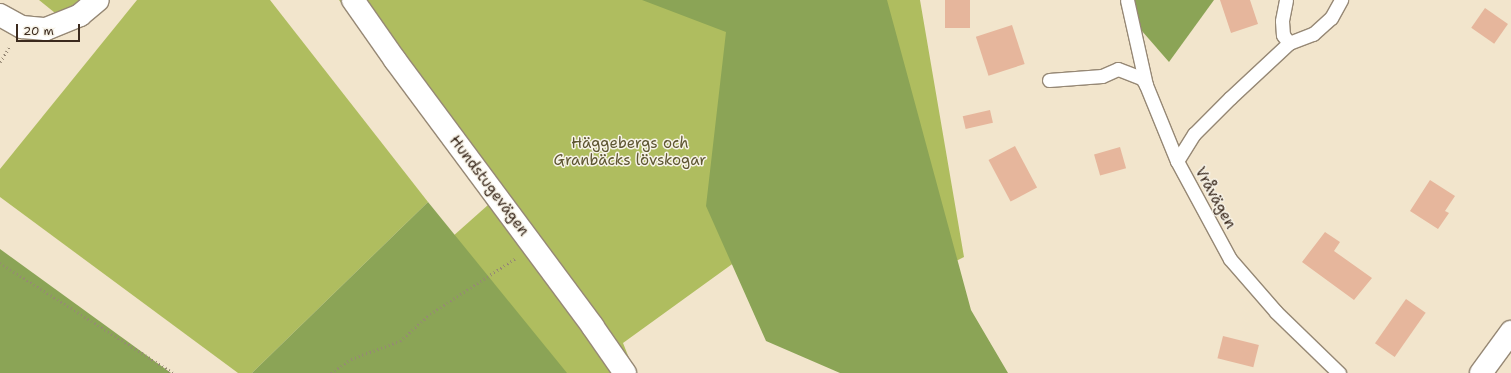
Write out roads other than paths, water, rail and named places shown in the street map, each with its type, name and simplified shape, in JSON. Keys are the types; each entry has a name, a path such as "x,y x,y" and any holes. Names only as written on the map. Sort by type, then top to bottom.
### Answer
{"street":[{"path":"0,15 22,27 46,29 80,15 98,0"},
{"name":"Hundstugevägen","path":"353,0 395,60 625,373"},
{"path":"1481,373 1511,332"}],"lane":[{"name":"Vråvägen","path":"1127,0 1146,85 1177,161 1230,259 1276,312 1339,373"},
{"path":"1286,0 1282,21 1283,35 1289,43"},
{"path":"1177,161 1194,134 1289,43 1313,34 1331,18 1341,0"},
{"path":"1049,80 1102,76 1118,69 1142,78 1146,85"}],"park label":[{"name":"Häggebergs och Granbäcks lövskogar","path":"630,152"}]}
